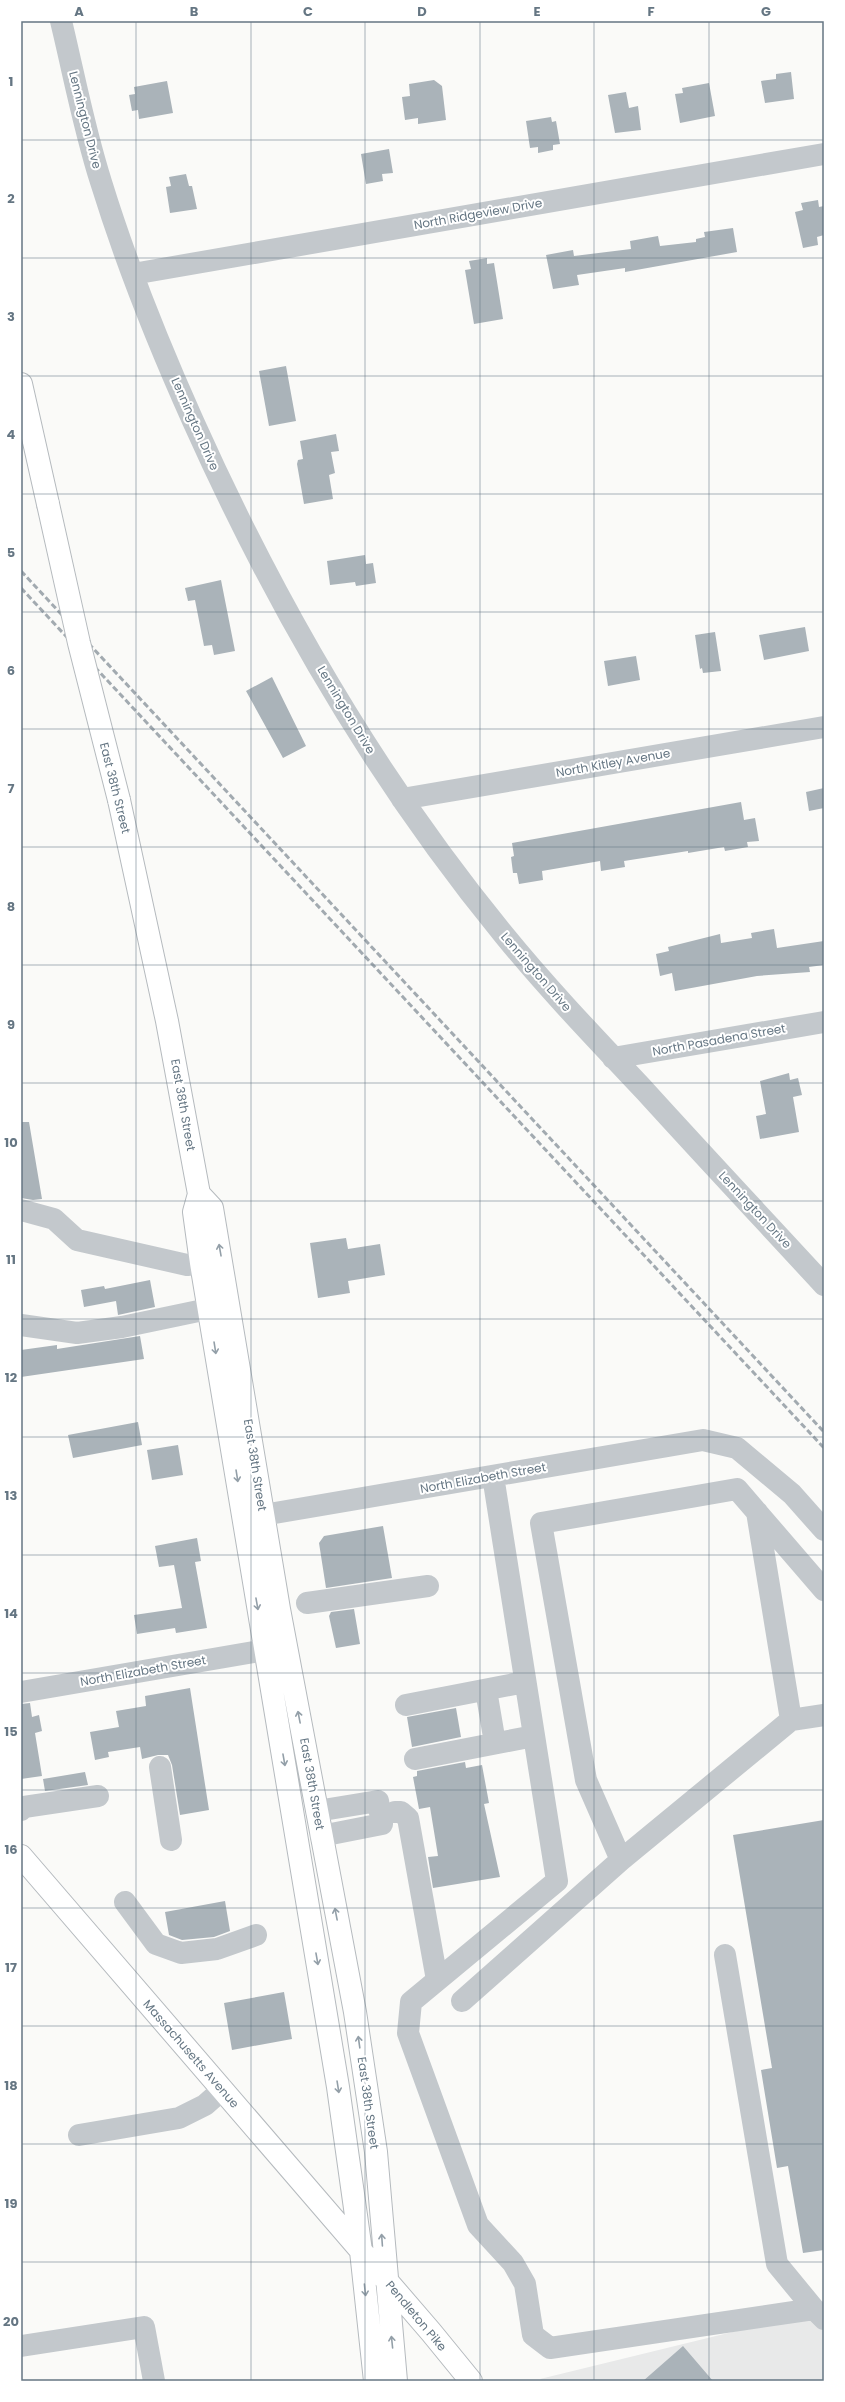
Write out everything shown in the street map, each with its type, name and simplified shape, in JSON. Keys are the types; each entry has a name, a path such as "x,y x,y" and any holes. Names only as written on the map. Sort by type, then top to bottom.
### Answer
{"main road":[{"name":"East 38th Street","path":"21,384 79,643 119,800 168,1021 199,1194 194,1212 201,1263 338,2087 361,2251 375,2381"},
{"name":"East 38th Street","path":"199,1194 212,1208 263,1515 321,1836 355,2012 376,2152 385,2279 396,2381"},
{"name":"Massachusetts Avenue","path":"21,1856 361,2251"},
{"name":"Pendleton Pike","path":"361,2251 471,2381"}],"street":[{"name":"Lennington Drive","path":"62,21 99,176 133,274 175,380 219,478 251,543 306,645 362,738 402,799 504,936 560,1001 824,1284"},
{"name":"North Ridgeview Drive","path":"133,274 824,154"},
{"name":"North Kitley Avenue","path":"402,799 824,727"},
{"name":"North Pasadena Street","path":"613,1058 824,1022"},
{"path":"21,1210 54,1219 77,1240 187,1265 201,1263"},
{"path":"21,1325 77,1333 122,1327 208,1309"},
{"name":"North Elizabeth Street","path":"263,1515 703,1440 737,1448 792,1494 824,1530"},
{"path":"493,1476 557,1881 411,2002 408,2033 478,2225 513,2263 525,2284 533,2336 550,2348 819,2314"},
{"path":"621,1860 586,1780 541,1522 737,1489 824,1590"},
{"path":"757,1512 791,1720"},
{"path":"307,1604 428,1586"},
{"name":"North Elizabeth Street","path":"21,1692 265,1650"},
{"path":"406,1705 525,1682"},
{"path":"486,1690 495,1743"},
{"path":"462,2001 621,1860 791,1720 824,1715"},
{"path":"415,1759 534,1736"},
{"path":"160,1767 171,1840"},
{"path":"21,1810 24,1808 98,1796"},
{"path":"317,1811 401,1812 408,1818 437,1980"},
{"path":"321,1836 385,1812"},
{"path":"125,1902 156,1944 180,1953 217,1950 256,1935"},
{"path":"725,1955 777,2264 819,2314"},
{"path":"79,2135 179,2118 205,2105 222,2090"},
{"path":"21,2346 144,2327 154,2381"}],"shaded area":[{"path":"824,2300 824,2381 542,2381 540,2379 790,2318"}],"building":[{"path":"791,72 794,99 765,103 761,81 776,79 776,74"},
{"path":"434,80 442,86 446,120 418,124 418,118 405,120 402,97 410,96 409,84"},
{"path":"167,81 173,113 139,119 138,110 132,111 129,95 135,94 134,87"},
{"path":"709,83 715,116 680,123 675,94 683,93 682,88"},
{"path":"626,92 629,108 638,106 641,130 615,133 608,95"},
{"path":"551,117 552,122 556,121 560,144 553,145 553,150 538,153 538,147 530,148 526,121"},
{"path":"389,149 393,173 382,174 383,181 366,184 361,154"},
{"path":"186,174 189,186 192,186 197,209 170,213 166,187 171,186 169,177"},
{"path":"818,200 819,207 824,206 824,235 817,237 818,245 803,248 795,212 803,210 801,203"},
{"path":"733,228 737,252 625,272 625,268 577,275 579,285 553,289 546,255 573,250 574,256 631,249 630,241 658,236 660,246 696,242 696,239 705,237 704,232"},
{"path":"487,258 487,264 494,263 503,319 474,324 465,270 471,269 469,261"},
{"path":"286,366 296,421 269,426 259,371"},
{"path":"336,434 339,451 331,452 335,473 329,475 333,499 304,504 297,464 298,460 303,459 300,441"},
{"path":"365,555 366,564 373,563 376,583 356,586 355,582 330,585 327,561"},
{"path":"221,580 235,651 214,655 212,645 204,646 195,600 188,601 185,588"},
{"path":"805,627 809,651 764,660 759,635"},
{"path":"715,632 721,671 703,673 702,668 700,669 695,635"},
{"path":"636,656 640,680 608,686 604,661"},
{"path":"272,677 306,746 283,758 246,691"},
{"path":"824,788 824,808 809,811 806,792"},
{"path":"741,802 744,820 755,818 759,841 747,842 748,847 725,851 724,847 688,853 688,851 624,861 625,867 601,871 600,861 542,871 543,880 519,884 517,873 513,873 511,857 514,856 512,843"},
{"path":"774,929 777,948 824,941 824,965 809,967 810,972 757,976 675,991 672,973 660,976 656,954 669,951 668,947 720,934 721,943 752,938 751,933"},
{"path":"789,1073 790,1080 798,1078 802,1095 793,1097 799,1132 760,1139 756,1116 766,1114 760,1081"},
{"path":"21,1122 29,1122 42,1199 33,1200 21,1198"},
{"path":"346,1238 348,1249 380,1244 385,1275 348,1281 350,1293 318,1298 310,1243"},
{"path":"150,1280 155,1307 118,1315 116,1301 84,1307 81,1290 104,1286 105,1289"},
{"path":"140,1336 144,1359 21,1377 21,1350 57,1345 57,1349"},
{"path":"138,1422 142,1445 73,1458 68,1435"},
{"path":"178,1445 183,1475 152,1480 147,1450"},
{"path":"383,1526 392,1578 326,1588 319,1543 324,1536"},
{"path":"197,1538 201,1561 195,1562 207,1628 176,1633 175,1628 137,1634 134,1615 182,1608 174,1565 159,1567 155,1546"},
{"path":"354,1609 360,1644 336,1648 329,1616 331,1612"},
{"path":"190,1688 209,1810 180,1815 172,1765 168,1755 158,1755 142,1759 140,1747 108,1752 109,1757 95,1760 90,1732 119,1727 116,1711 146,1706 145,1696"},
{"path":"30,1703 32,1717 39,1715 42,1731 35,1733 42,1776 21,1779 21,1704"},
{"path":"456,1708 461,1737 412,1747 407,1717"},
{"path":"465,1762 466,1768 482,1765 489,1803 484,1804 500,1877 433,1888 428,1857 438,1856 430,1807 419,1809 413,1777 417,1776 417,1771"},
{"path":"85,1772 88,1785 45,1791 43,1779"},
{"path":"824,1820 824,2250 803,2253 788,2166 777,2168 761,2070 772,2068 733,1835"},
{"path":"225,1901 230,1931 214,1937 182,1940 169,1935 165,1912"},
{"path":"284,1992 292,2039 232,2050 224,2003"},
{"path":"683,2346 713,2381 643,2381"}],"railway":[{"path":"21,571 824,1432"},
{"path":"21,588 824,1448"}]}
